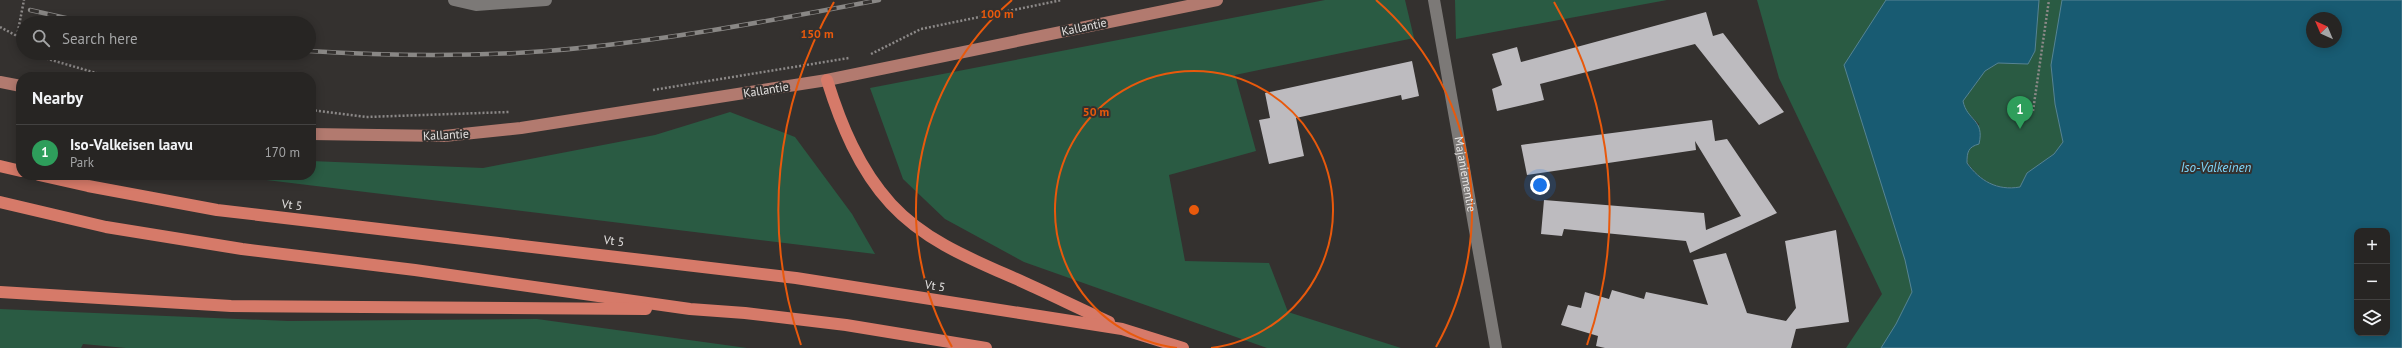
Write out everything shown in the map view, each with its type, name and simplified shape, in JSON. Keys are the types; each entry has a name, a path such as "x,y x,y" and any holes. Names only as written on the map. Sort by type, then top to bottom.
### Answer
{"highway":[{"path":"827,80 839,116 856,155 890,203 913,224 940,243 970,259 1122,329"},
{"path":"0,166 16,170"},
{"name":"Vt 5","path":"61,180 216,210 796,278 1122,329 1183,348"},
{"path":"0,202 106,227 242,249 415,270 690,309"},
{"path":"0,292 231,306 690,309 745,313 846,325 986,348"}],"main road":[{"name":"Kallantie","path":"316,134 444,136 498,131 827,80 1216,0"},
{"path":"0,82 16,85"}],"lane":[{"path":"454,0 476,5 546,0"},
{"name":"Majaniementie","path":"1434,0 1496,348"}],"path":[{"path":"21,16 24,0"},
{"path":"870,55 921,29 1062,0"},
{"path":"2033,111 2049,0"},
{"path":"0,27 16,35"},
{"path":"651,90 854,57"},
{"path":"51,60 93,72"},
{"path":"316,111 366,117 510,112"}],"green space":[{"path":"1325,0 1405,0 1414,38 1235,75 1256,151 1169,175 1185,261 1269,263 1288,312 1401,348 1267,348 1024,262 945,219 903,179 870,88"},
{"path":"1455,0 1667,0 1456,39"},
{"path":"1757,0 1957,0 1918,100 1985,192 1881,348 1846,348 1882,294 1779,78"},
{"path":"2039,0 2189,0 2051,65 2055,104 2063,142 2054,154 2027,173 2020,187 2012,188 1997,186 1983,179 1967,162 1968,152 1979,124 1965,110 1963,101 1985,71 1998,63 2028,64 2035,51"},
{"path":"730,112 795,137 852,214 875,254 267,180 316,180 316,161 483,168 655,135"},
{"path":"0,309 288,321 537,319 747,348 126,348 83,344 81,348 0,348"}],"water":[{"name":"Iso-Valkeinen","path":"1886,0 2039,0 2035,51 2028,64 1998,63 1985,71 1963,101 1965,108 1980,130 1979,144 1970,148 1967,156 1967,163 1983,180 1997,186 2012,188 2020,187 2027,173 2054,154 2063,142 2055,104 2051,65 2062,0 2402,0 2402,348 1881,348 1896,324 1912,292 1905,260 1844,65"}],"building":[{"path":"1706,12 1713,36 1723,33 1784,112 1759,125 1695,44 1540,84 1544,100 1497,111 1492,89 1502,85 1492,54 1517,47 1521,62"},
{"path":"1412,61 1419,96 1402,100 1401,95 1296,118 1304,156 1269,164 1259,120 1270,118 1265,93"},
{"path":"1712,120 1715,141 1727,139 1777,213 1690,253 1686,241 1564,229 1562,236 1541,234 1544,200 1704,213 1706,230 1741,216 1695,141 1696,150 1527,175 1521,145"},
{"path":"1836,230 1849,322 1796,329 1791,348 1605,348 1596,346 1598,336 1561,325 1568,305 1581,308 1585,292 1609,299 1612,290 1644,299 1646,292 1708,305 1693,260 1726,253 1747,313 1786,321 1796,308 1785,241"}],"railway":[{"path":"316,51 428,55 547,51 672,36 755,23 879,0"},
{"path":"30,10 57,16"}],"place":[{"name":"Iso-Valkeisen laavu","path":"2020,129"}]}
